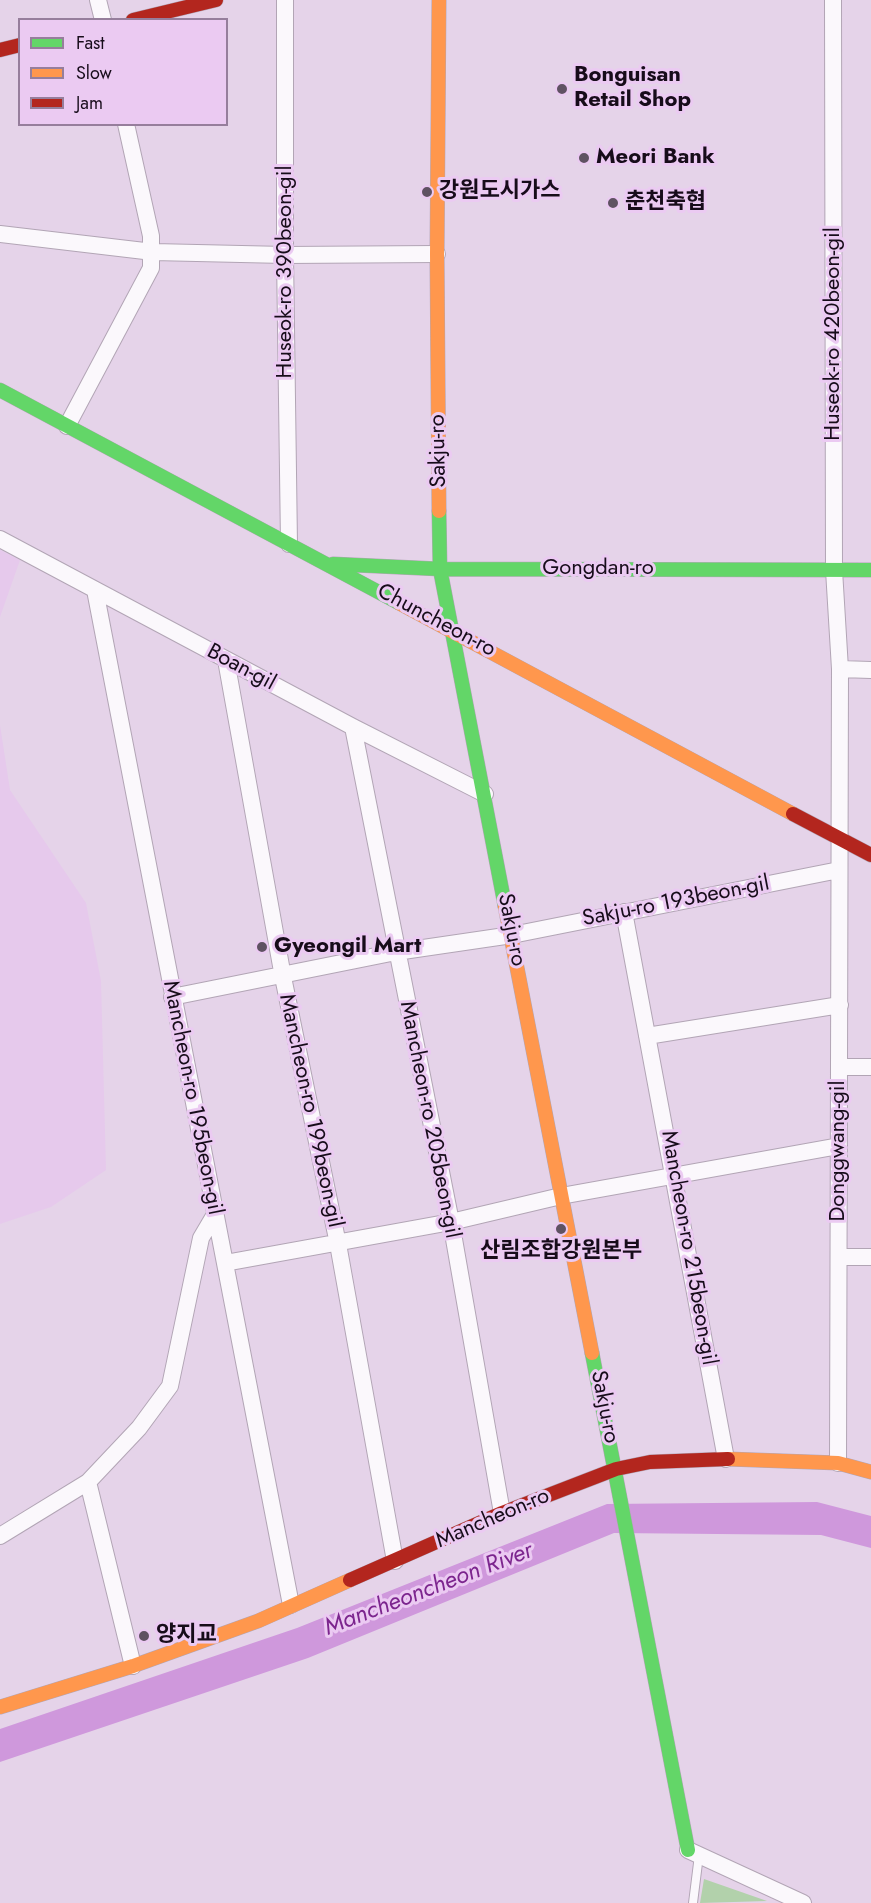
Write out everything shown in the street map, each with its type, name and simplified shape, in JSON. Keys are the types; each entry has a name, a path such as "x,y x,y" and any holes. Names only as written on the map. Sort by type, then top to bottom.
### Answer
{"street":[{"path":"98,0 102,18"},
{"path":"141,18 216,0"},
{"name":"Huseok-ro 390beon-gil","path":"285,0 285,255 289,543"},
{"name":"Sakju-ro","path":"439,0 437,254 440,569 616,1469 619,1494 693,1853"},
{"name":"Huseok-ro 420beon-gil","path":"833,0 834,570 840,669 840,839"},
{"path":"0,50 18,46"},
{"path":"68,426 151,268 153,252 126,126"},
{"path":"0,234 153,252 285,255 437,254"},
{"name":"Chuncheon-ro","path":"0,390 452,629 871,855"},
{"name":"Boan-gil","path":"0,539 484,794"},
{"name":"Gongdan-ro","path":"326,563 440,569 871,570"},
{"name":"Mancheon-ro 195beon-gil","path":"96,590 214,1216 291,1605"},
{"name":"Mancheon-ro 199beon-gil","path":"226,660 283,977 338,1244 395,1561"},
{"path":"840,669 871,670"},
{"name":"Mancheon-ro 205beon-gil","path":"353,727 451,1222 502,1513"},
{"name":"Donggwang-gil","path":"838,1463 840,839"},
{"name":"Sakju-ro 193beon-gil","path":"172,997 283,977 396,952 512,935 839,870"},
{"name":"Mancheon-ro 215beon-gil","path":"624,912 676,1178 726,1459"},
{"path":"647,1036 840,1005"},
{"path":"839,1067 871,1067"},
{"path":"225,1263 451,1222 561,1196 676,1178 839,1146"},
{"path":"0,1536 88,1482 139,1428 170,1386 201,1238 214,1216"},
{"path":"839,1257 871,1257"},
{"name":"Mancheon-ro","path":"0,1707 133,1666 258,1621 502,1513 616,1469 650,1462 726,1459 838,1463 871,1472"},
{"path":"88,1482 133,1666"},
{"path":"693,1853 803,1903"}],"lane":[{"path":"693,1853 693,1903"}],"shaded area":[{"path":"0,550 20,560 0,617"},
{"path":"0,725 10,790 86,903 101,981 106,1170 51,1207 0,1224"}],"green space":[{"path":"704,1879 767,1901 700,1903"}],"water":[{"name":"Mancheoncheon River","path":"817,1502 871,1516 871,1548 821,1535 614,1533 308,1658 0,1762 0,1729 297,1628 607,1504"}],"traffic: fast":[{"path":"0,390 399,603"},
{"path":"439,511 440,569 505,906"},
{"path":"333,564 440,569 871,570"},
{"path":"592,1353 688,1850"}],"traffic: slow":[{"path":"439,0 437,254 439,511"},
{"path":"399,603 793,814"},
{"path":"505,906 592,1353"},
{"path":"728,1459 838,1463 871,1472"},
{"path":"0,1707 133,1666 258,1621 350,1580"}],"traffic: jam":[{"path":"141,18 216,0"},
{"path":"0,50 18,46"},
{"path":"793,814 871,855"},
{"path":"350,1580 502,1513 616,1469 650,1462 728,1459"}],"place":[{"name":"Bonguisan Retail Shop","path":"562,89"},
{"name":"Meori Bank","path":"584,158"},
{"name":"강원도시가스","path":"427,192"},
{"name":"춘천축협","path":"613,203"},
{"name":"Gyeongil Mart","path":"262,947"},
{"name":"산림조합강원본부","path":"561,1229"},
{"name":"양지교","path":"144,1636"}]}
